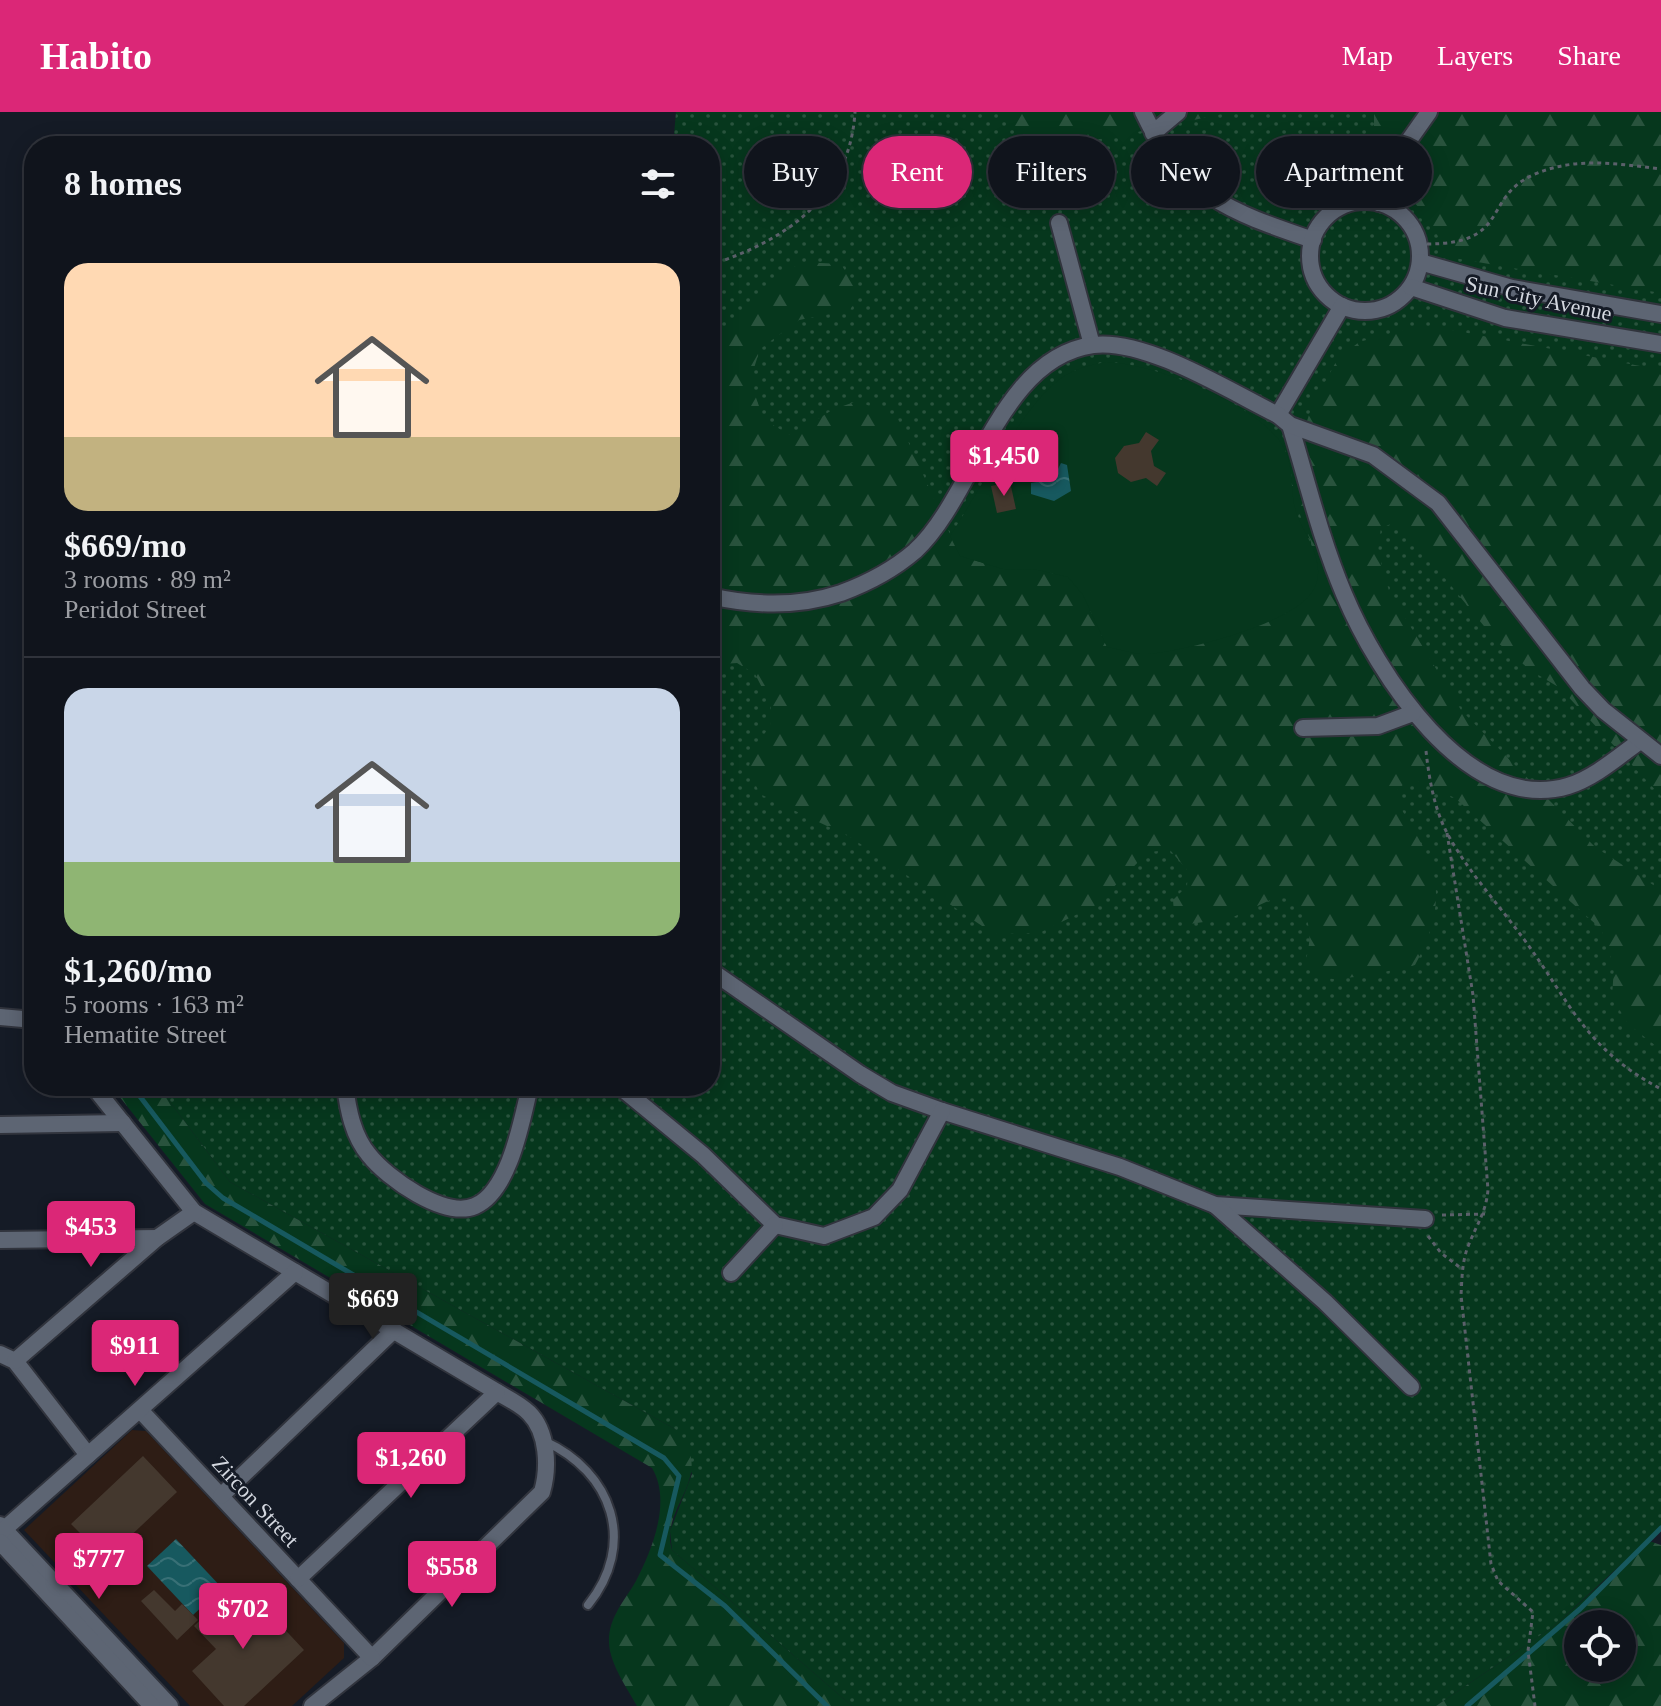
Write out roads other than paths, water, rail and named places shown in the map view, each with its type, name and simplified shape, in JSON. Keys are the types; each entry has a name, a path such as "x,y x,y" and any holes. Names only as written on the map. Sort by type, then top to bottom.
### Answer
{"street":[{"path":"1143,112 1177,168 1203,191 1236,214 1313,240"},
{"path":"1153,133 1178,112"},
{"path":"1412,136 1429,112"},
{"path":"1341,208 1324,219 1313,240 1311,262 1317,283 1342,306 1354,310 1380,309 1402,297 1411,287 1419,253 1405,218 1388,208"},
{"path":"1059,223 1092,345"},
{"name":"Sun City Avenue","path":"1419,253 1512,288 1661,314"},
{"name":"Sun City Avenue","path":"1411,287 1505,318 1661,344"},
{"path":"1342,306 1284,420 1345,597 1418,718 1460,759 1498,781 1523,789 1569,786 1640,741"},
{"path":"720,598 738,602 797,603 863,585 891,570 916,550 935,526 1020,391 1039,372 1062,357 1092,345 1117,346 1161,359 1284,420 1373,455 1438,503 1582,688 1661,756"},
{"path":"1303,728 1378,726 1418,718"},
{"path":"720,977 892,1093 1120,1167 1215,1205 1425,1219"},
{"path":"0,1017 24,1019"},
{"path":"101,1096 194,1212 528,1412 543,1441 546,1479 542,1492 529,1508 372,1658 312,1706"},
{"path":"347,1096 355,1132 369,1155 416,1193 455,1209 476,1206 499,1182 513,1152 527,1096"},
{"path":"631,1096 703,1155 775,1225 824,1236 874,1217 900,1190 942,1111"},
{"path":"0,1125 123,1123"},
{"path":"1215,1205 1325,1302 1411,1387"},
{"path":"88,1455 8,1357 194,1212"},
{"path":"731,1273 775,1225"},
{"path":"0,1240 157,1238"},
{"path":"1,1532 295,1272"},
{"path":"221,1496 394,1330"},
{"path":"298,1579 497,1392"},
{"name":"Zircon Street","path":"140,1410 372,1658"},
{"path":"1,1532 152,1706"},
{"path":"1,1532 170,1706"}],"lane":[{"path":"543,1441 566,1451 584,1468 612,1515 615,1550 610,1571 588,1605"}],"water":[{"path":"1061,463 1067,465 1071,491 1054,501 1031,494 1031,483 1053,479"},
{"path":"176,1539 222,1588 193,1615 147,1566"}],"waterway":[{"path":"140,1096 206,1183 223,1198 664,1458 679,1476 660,1555 725,1606 827,1706"},
{"path":"1467,1706 1580,1609 1661,1528"}]}
